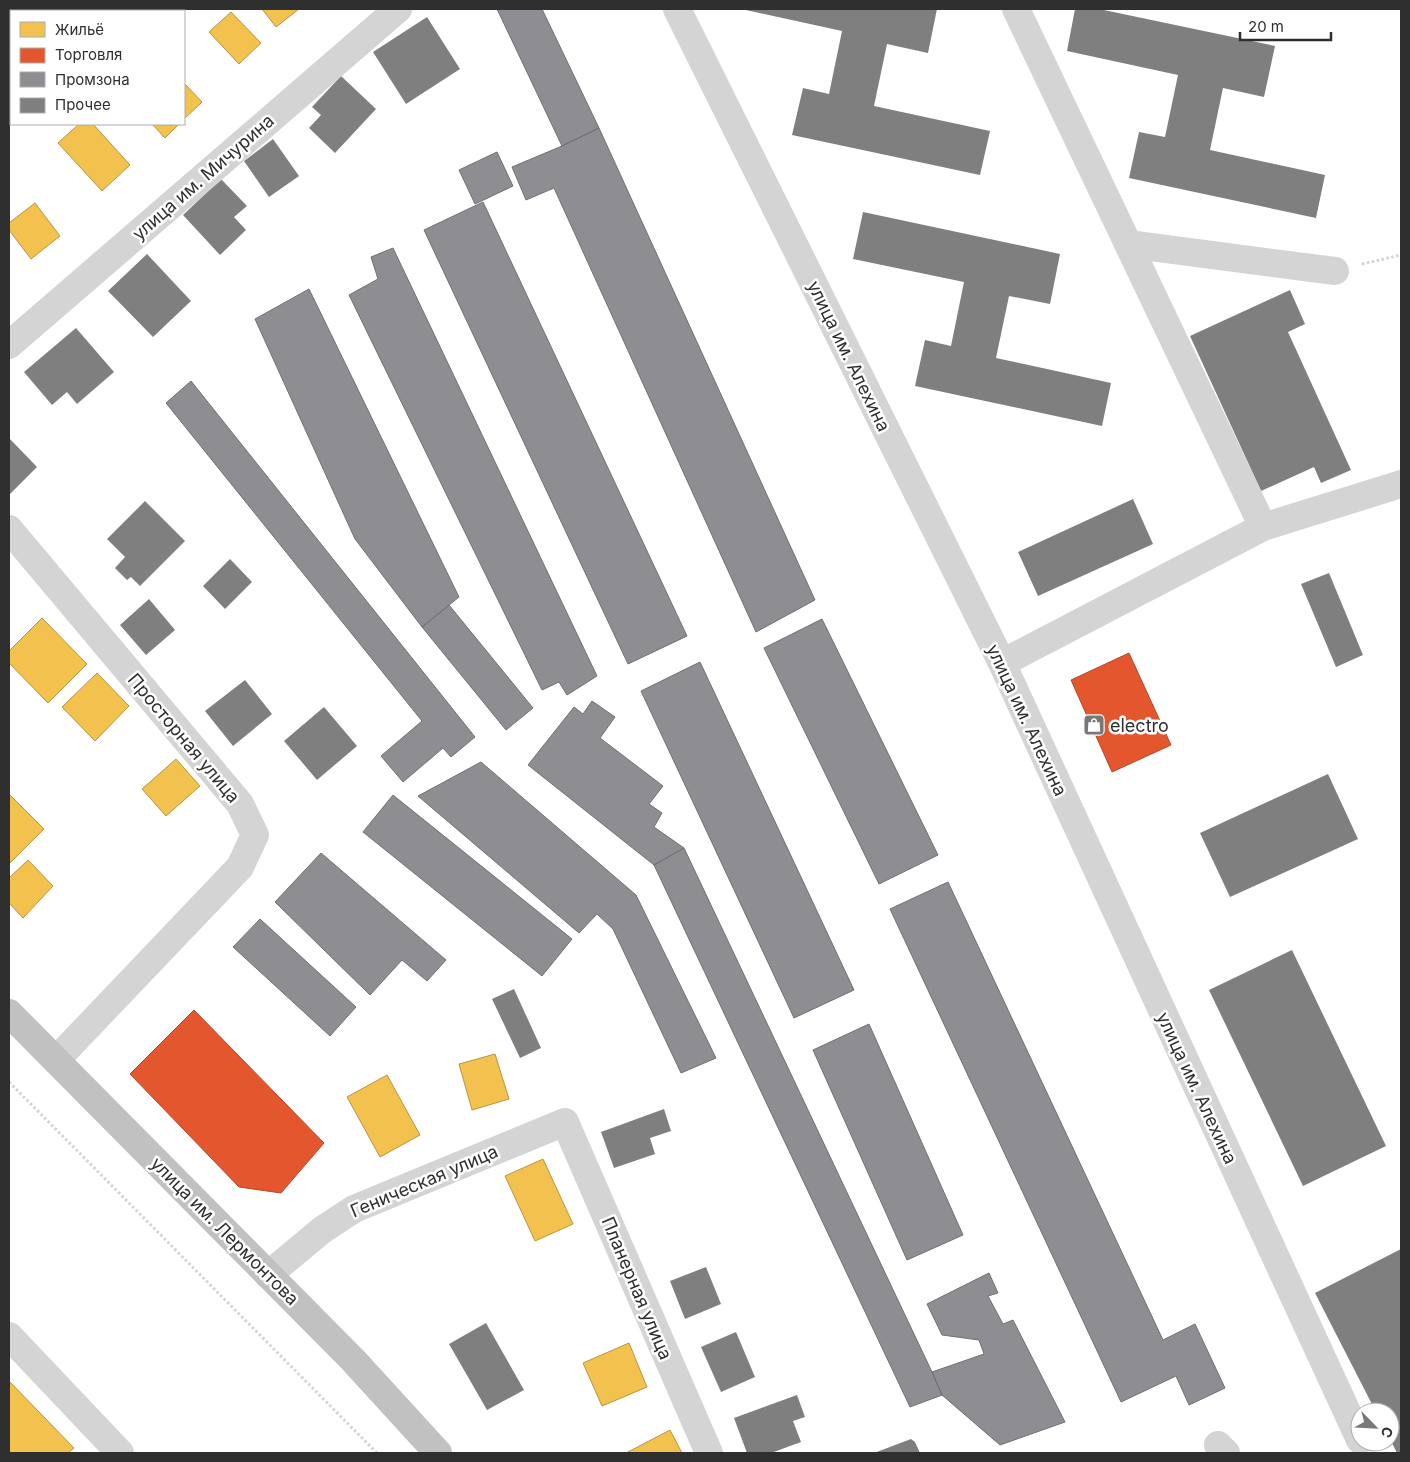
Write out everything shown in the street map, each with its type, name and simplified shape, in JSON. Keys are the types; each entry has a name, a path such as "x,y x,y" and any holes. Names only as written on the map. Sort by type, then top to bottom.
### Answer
{"highway":[{"name":"улица им. Лермонтова","path":"9,1013 353,1360 438,1453"}],"street":[{"name":"улица им. Мичурина","path":"9,345 398,9"},
{"name":"улица им. Алехина","path":"677,9 1002,663 1350,1419"},
{"path":"1016,9 1263,527"},
{"path":"1128,244 1335,271"},
{"path":"1002,663 1263,527 1401,484"},
{"name":"Просторная улица","path":"9,530 240,804 255,835 240,867 56,1060"},
{"name":"Геническая улица","path":"268,1274 322,1230 354,1209 565,1122"},
{"name":"Планерная улица","path":"565,1122 709,1453"},
{"path":"9,1336 120,1453"}],"path":[{"path":"1335,271 1401,255"},
{"path":"9,1082 377,1453"}],"building: Жильё":[{"path":"262,9 299,9 276,27"},
{"path":"231,12 261,43 239,64 209,32"},
{"path":"185,84 202,102 185,118"},
{"path":"78,125 94,125 130,165 102,191 58,143"},
{"path":"153,125 178,125 165,138"},
{"path":"35,203 60,236 31,259 9,230 9,223"},
{"path":"42,618 87,664 48,703 9,663 9,651"},
{"path":"97,673 129,706 95,741 62,707"},
{"path":"176,759 200,786 166,816 142,789"},
{"path":"9,794 44,829 9,864"},
{"path":"28,860 53,886 23,918 9,903 9,878"},
{"path":"495,1054 509,1099 472,1110 459,1064"},
{"path":"387,1075 420,1135 380,1157 347,1097"},
{"path":"543,1159 573,1224 535,1241 505,1176"},
{"path":"629,1343 647,1387 602,1406 583,1363"},
{"path":"9,1381 74,1448 68,1453 9,1453"},
{"path":"670,1430 682,1453 626,1453"}],"building: Торговля":[{"path":"1129,653 1171,745 1112,772 1071,680"},
{"path":"194,1010 324,1143 281,1193 239,1187 130,1074"}],"building: Промзона":[{"path":"497,9 542,9 599,128 562,146"},
{"path":"599,128 815,600 756,632 554,188 526,200 512,167"},
{"path":"497,152 513,186 475,204 459,170"},
{"path":"483,202 687,636 628,664 424,230"},
{"path":"393,248 597,676 567,695 559,682 542,690 349,295 378,279 371,257"},
{"path":"309,289 459,597 422,627 355,539 255,319"},
{"path":"191,381 475,737 451,757 443,748 403,782 381,756 422,721 166,403"},
{"path":"449,605 533,708 506,730 422,627"},
{"path":"822,619 938,855 879,884 764,648"},
{"path":"700,662 854,990 794,1018 641,691"},
{"path":"592,701 615,717 600,738 663,786 649,804 662,813 654,827 684,848 654,865 528,765 574,707 583,714"},
{"path":"481,762 636,895 716,1058 681,1073 613,929 597,914 579,933 418,796"},
{"path":"393,795 572,939 542,976 363,832"},
{"path":"684,848 942,1395 910,1407 654,865"},
{"path":"321,853 446,960 427,981 402,960 370,995 275,902"},
{"path":"948,882 1163,1340 1195,1324 1225,1388 1189,1405 1176,1376 1121,1402 890,909"},
{"path":"260,919 356,1007 330,1036 233,947"},
{"path":"869,1024 963,1235 907,1260 813,1050"},
{"path":"989,1273 998,1293 988,1296 1003,1324 1013,1320 1065,1422 1000,1445 942,1395 932,1372 984,1354 979,1340 942,1335 927,1304"}],"building: Прочее":[{"path":"741,9 937,9 928,53 887,44 874,106 990,131 980,175 792,135 803,88 829,94 842,31"},
{"path":"1075,9 1099,9 1275,46 1264,97 1223,88 1210,150 1325,175 1316,218 1129,178 1139,132 1165,137 1178,75 1067,51"},
{"path":"427,17 460,69 406,104 373,52"},
{"path":"341,76 376,109 335,153 309,128 321,115 312,107"},
{"path":"273,139 299,176 269,197 244,161"},
{"path":"221,179 247,206 234,217 246,230 220,255 183,215"},
{"path":"863,212 1060,254 1050,304 1009,296 996,358 1111,383 1102,426 915,386 925,340 951,346 964,282 853,259"},
{"path":"147,254 191,301 153,337 108,291"},
{"path":"1290,290 1305,324 1288,332 1351,470 1321,483 1314,467 1261,491 1190,336"},
{"path":"76,328 114,372 77,404 67,392 52,405 24,372"},
{"path":"9,438 37,467 9,495"},
{"path":"1133,499 1153,544 1038,596 1018,552"},
{"path":"145,501 185,541 140,586 131,577 127,580 115,568 125,557 107,539"},
{"path":"230,559 252,582 225,609 203,586"},
{"path":"1329,573 1363,655 1336,667 1301,584"},
{"path":"149,599 175,630 146,655 120,625"},
{"path":"245,680 272,714 233,746 205,711"},
{"path":"324,707 357,746 317,780 284,741"},
{"path":"1328,774 1358,839 1230,897 1200,833"},
{"path":"1292,950 1386,1146 1303,1186 1209,990"},
{"path":"514,989 541,1048 520,1058 492,999"},
{"path":"664,1109 671,1131 650,1138 655,1154 614,1168 601,1132"},
{"path":"1401,1249 1401,1453 1396,1452 1400,1452 1400,1402 1371,1402 1315,1293"},
{"path":"706,1267 721,1304 685,1319 670,1281"},
{"path":"486,1323 524,1390 487,1410 449,1344"},
{"path":"736,1332 755,1377 721,1392 701,1347"},
{"path":"797,1395 805,1417 793,1421 801,1442 771,1453 747,1453 734,1418"},
{"path":"911,1439 915,1442 920,1453 874,1453"}],"place":[{"name":"electro","path":"1094,725"}]}
